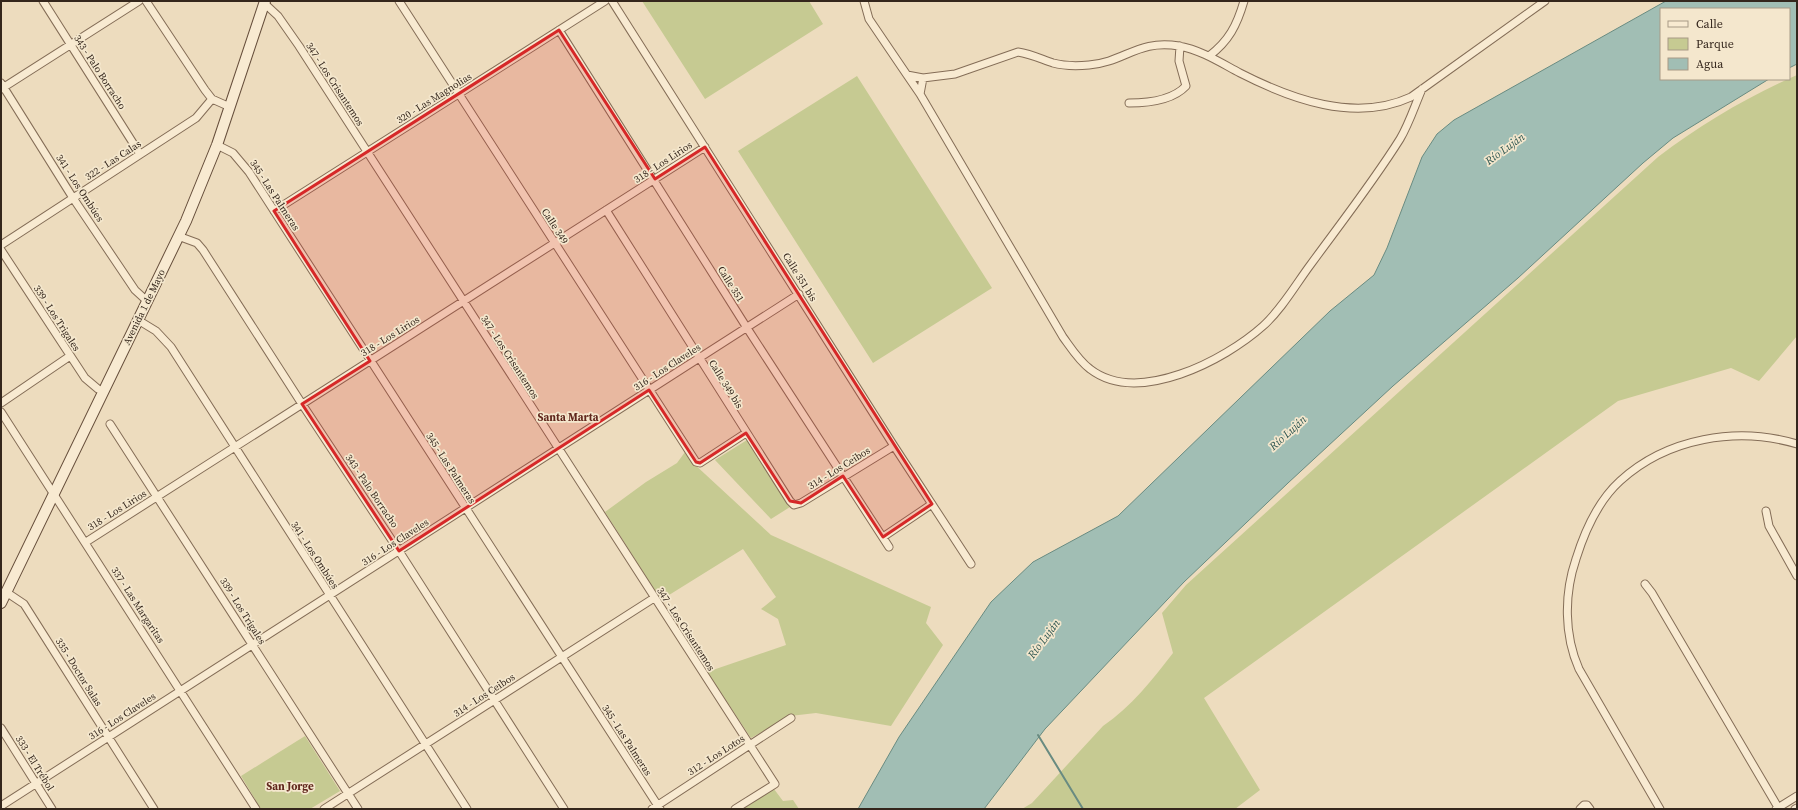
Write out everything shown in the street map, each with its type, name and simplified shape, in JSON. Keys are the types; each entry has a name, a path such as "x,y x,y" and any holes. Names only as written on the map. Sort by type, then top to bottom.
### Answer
{"main road":[{"name":"Avenida 1 de Mayo","path":"1,603 178,236 217,145 265,2"}],"street":[{"name":"343 - Palo Borracho","path":"43,1 140,154"},
{"path":"2,86 139,1"},
{"path":"146,1 212,99 230,107"},
{"name":"Calle 349","path":"399,1 696,462 700,463 746,433"},
{"name":"320 - Las Magnolias","path":"274,211 605,1"},
{"name":"Calle 351 bis","path":"612,1 970,564"},
{"path":"864,1 869,19 920,94 1063,336 1078,358 1090,370 1105,377 1124,382 1144,382 1169,378 1196,368 1226,352 1264,326 1344,219 1401,138 1422,89"},
{"path":"1209,56 1222,46 1230,35 1239,17 1244,1"},
{"path":"907,75 923,78 972,69 1018,52 1027,53 1053,63 1090,65 1110,61 1141,47 1153,44 1180,46 1209,56 1241,73 1310,102 1338,107 1380,107 1398,103 1422,89 1546,1"},
{"name":"347 - Los Crisantemos","path":"265,2 278,16 299,46 775,784 735,809"},
{"name":"Calle 351","path":"559,30 655,179 747,328 889,547"},
{"path":"1129,103 1146,103 1166,98 1181,91 1186,86 1179,61 1180,46"},
{"path":"920,94 923,78"},
{"name":"341 - Los Ombúes","path":"2,86 73,198 135,290 147,301"},
{"name":"322 - Las Calas","path":"1,245 196,118 212,99"},
{"name":"345 - Las Palmeras","path":"217,145 234,153 249,172 561,657 656,808"},
{"name":"318 - Los Lirios","path":"86,542 705,147"},
{"name":"Calle 349 bis","path":"606,210 746,433 794,505"},
{"name":"343 - Palo Borracho","path":"178,236 196,243 203,250 399,551 564,809"},
{"name":"339 - Los Trigales","path":"1,250 85,378 98,389 104,391"},
{"name":"316 - Los Claveles","path":"1,806 799,294"},
{"name":"341 - Los Ombúes","path":"138,320 156,331 167,342 467,809"},
{"path":"1,402 70,356"},
{"name":"337 - Las Margaritas","path":"1,412 86,542 256,809"},
{"name":"339 - Los Trigales","path":"110,424 158,496 358,809"},
{"path":"1660,809 1579,669 1574,657 1568,623 1568,597 1572,571 1581,541 1598,509 1620,481 1636,468 1672,449 1701,440 1725,436 1752,436 1783,440 1797,444"},
{"name":"314 - Los Ceibos","path":"794,505 801,503 894,446"},
{"path":"883,537 932,504"},
{"path":"1766,511 1769,526 1797,576"},
{"path":"1645,584 1652,593 1778,809 1797,796"},
{"name":"335 - Doctor Salas","path":"6,592 24,604 154,809"},
{"name":"314 - Los Ceibos","path":"324,809 654,598"},
{"name":"312 - Los Lotos","path":"656,808 749,744 792,718"},
{"name":"333 - El Trébol","path":"1,728 52,809"},
{"path":"1580,809 1584,805 1587,805 1590,809"}],"highlighted area":[{"path":"559,30 655,179 705,147 932,504 883,537 843,476 801,503 790,501 746,433 700,463 696,462 649,390 399,551 302,404 370,361 274,211"}],"green space":[{"path":"642,1 809,1 823,24 705,99"},
{"path":"1797,75 1797,336 1759,381 1731,368 1618,401 1204,698 1260,790 1235,809 1022,809 1032,803 1103,726 1132,701 1149,683 1173,653 1162,613 1186,585 1658,157 1708,122 1761,92 1786,80 1790,80 1790,78"},
{"path":"857,76 992,288 873,363 738,151"},
{"path":"747,440 790,507 771,519 715,460"},
{"path":"685,452 692,462 771,535 931,607 926,623 943,645 891,726 816,713 790,716 751,738 707,672 786,645 778,619 761,609 776,597 743,549 661,600 605,512 646,482 677,463"},
{"name":"San Jorge","path":"305,736 340,791 310,809 261,809 241,776"},
{"path":"774,789 783,801 793,800 799,809 742,809"}],"water":[{"name":"Río Luján","path":"1666,1 1797,1 1797,64 1790,68 1790,8 1660,8 1660,80 1767,80 1673,138 1643,163 1518,278 1393,386 1288,483 1184,582 1045,729 984,809 858,809 899,737 991,602 1033,562 1118,516 1330,311 1374,275 1387,248 1422,157 1437,134 1454,120"}],"waterway":[{"path":"1038,735 1083,809"}],"district":[{"name":"Santa Marta","path":"568,417"},
{"name":"San Jorge","path":"290,786"}]}
